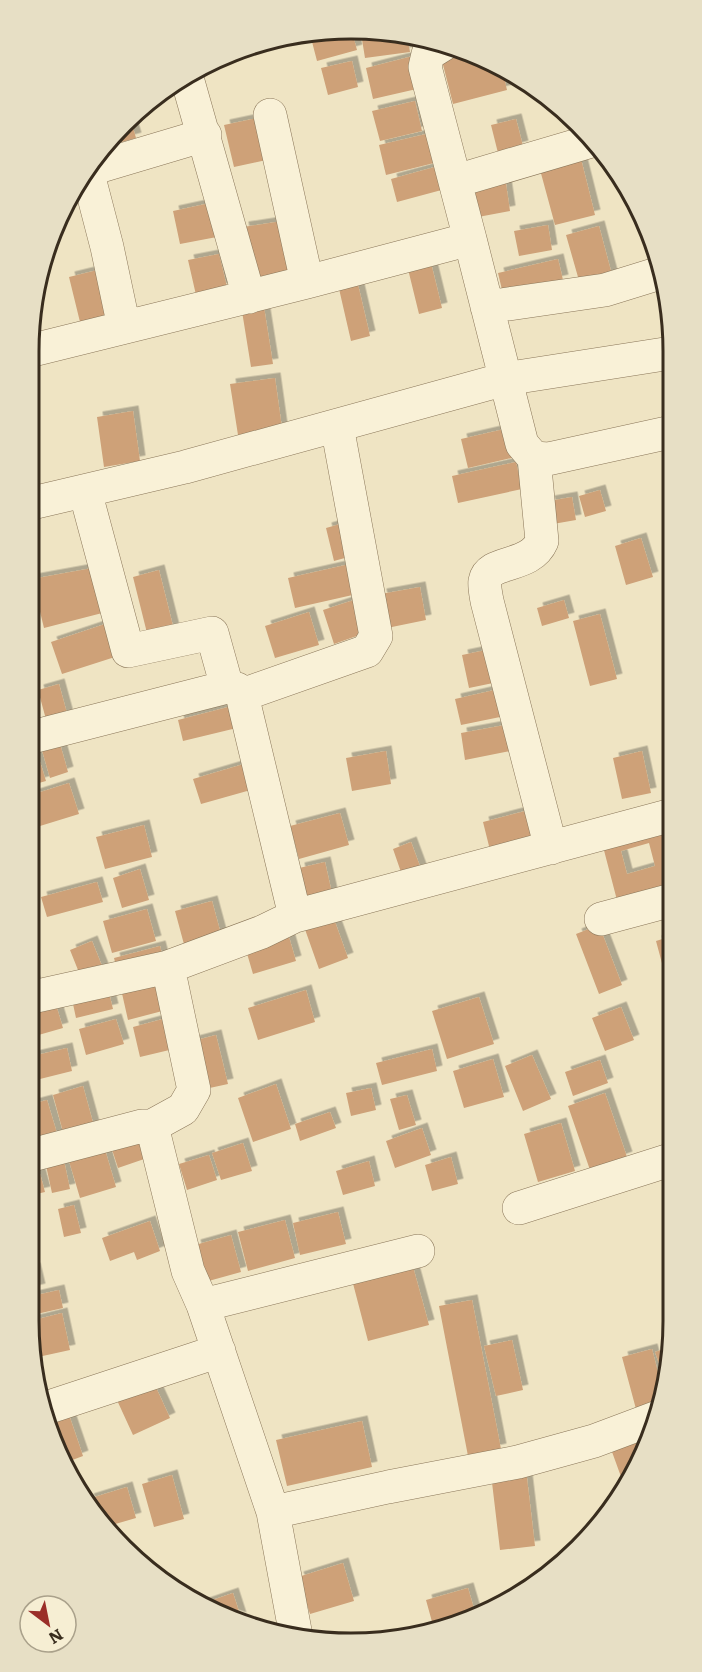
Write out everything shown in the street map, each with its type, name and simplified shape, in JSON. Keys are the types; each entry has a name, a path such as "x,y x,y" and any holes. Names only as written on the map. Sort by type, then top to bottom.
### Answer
{"street":[{"path":"431,50 425,67 522,444 534,458 542,542 530,557 498,567 484,580 487,600 551,848"},
{"path":"189,85 249,297"},
{"path":"270,115 307,282"},
{"path":"99,166 205,135"},
{"path":"456,182 584,143"},
{"path":"90,181 124,327"},
{"path":"39,348 249,297 470,238"},
{"path":"487,307 605,290 653,275"},
{"path":"39,501 185,467 505,379 663,354"},
{"path":"39,736 235,691 367,651 373,645 376,636 337,426"},
{"path":"534,458 548,459 663,434"},
{"path":"85,490 128,651 212,633 235,691 295,916"},
{"path":"39,996 168,967 262,932 295,916 663,817"},
{"path":"601,919 663,902"},
{"path":"39,1153 142,1126 152,1126 183,1108 194,1090 168,967"},
{"path":"152,1126 188,1271 203,1305 273,1512 294,1628"},
{"path":"519,1208 663,1162"},
{"path":"203,1305 418,1251"},
{"path":"51,1406 219,1351"},
{"path":"273,1512 518,1462 594,1441 646,1422"}],"building":[{"path":"354,39 357,50 317,61 312,42"},
{"path":"362,40 409,45 410,52 365,58"},
{"path":"440,53 489,71 505,80 507,90 453,104"},
{"path":"413,56 421,88 373,99 366,68"},
{"path":"352,61 358,87 328,95 321,68"},
{"path":"415,101 422,131 380,141 372,111"},
{"path":"262,117 271,159 234,167 224,125"},
{"path":"516,119 523,146 498,153 491,125"},
{"path":"133,127 136,138 118,143"},
{"path":"439,131 446,160 386,175 379,145"},
{"path":"580,155 595,215 555,225 539,166"},
{"path":"442,165 449,188 397,202 391,179"},
{"path":"505,177 510,211 478,217 473,182"},
{"path":"215,202 222,236 180,244 173,211"},
{"path":"289,220 297,270 251,278 243,227"},
{"path":"548,225 552,250 519,256 514,231"},
{"path":"599,226 612,275 580,284 566,235"},
{"path":"219,254 227,287 196,295 188,260"},
{"path":"430,259 442,308 419,314 407,265"},
{"path":"558,259 563,280 503,294 498,273"},
{"path":"106,268 116,313 80,322 69,277"},
{"path":"356,276 370,336 351,341 337,280"},
{"path":"263,301 273,364 251,367 241,305"},
{"path":"275,378 282,428 238,435 230,384"},
{"path":"133,411 140,461 104,467 97,417"},
{"path":"513,427 520,456 468,468 461,439"},
{"path":"516,462 522,489 458,503 452,476"},
{"path":"600,490 606,511 585,517 579,496"},
{"path":"572,497 576,520 553,524 549,501"},
{"path":"351,521 359,554 334,561 326,528"},
{"path":"641,538 653,577 626,585 615,546"},
{"path":"350,564 357,594 295,608 288,578"},
{"path":"98,567 110,611 44,628 39,608 39,578"},
{"path":"159,570 174,630 148,637 133,577"},
{"path":"420,587 426,620 387,628 381,594"},
{"path":"357,599 368,632 334,644 323,610"},
{"path":"564,600 569,618 542,626 537,608"},
{"path":"309,612 319,645 275,658 265,626"},
{"path":"600,614 617,679 590,686 573,621"},
{"path":"108,623 118,656 62,674 51,642"},
{"path":"491,649 498,682 469,688 462,655"},
{"path":"59,684 68,717 47,723 39,690"},
{"path":"499,689 505,716 461,725 455,699"},
{"path":"240,704 245,726 183,741 178,720"},
{"path":"505,725 510,751 465,760 461,733"},
{"path":"58,737 68,772 50,778 40,743"},
{"path":"386,751 391,784 352,791 346,758"},
{"path":"642,751 651,793 622,799 613,758"},
{"path":"39,759 46,781 39,783"},
{"path":"254,761 261,787 201,804 193,779"},
{"path":"69,783 79,814 40,826 39,792"},
{"path":"533,809 540,835 490,850 483,822"},
{"path":"340,813 349,845 299,859 290,826"},
{"path":"663,818 663,892 618,904 600,835","holes":["649,843 655,866 627,874 621,851"]},
{"path":"144,825 152,857 105,869 96,837"},
{"path":"411,842 421,869 402,875 393,849"},
{"path":"325,862 333,898 306,903 299,868"},
{"path":"140,869 149,900 122,908 113,878"},
{"path":"97,882 103,902 47,917 41,897"},
{"path":"212,901 222,938 185,948 175,911"},
{"path":"330,908 348,958 319,969 301,918"},
{"path":"147,909 156,941 112,953 103,921"},
{"path":"599,925 622,985 599,994 576,934"},
{"path":"289,937 296,961 253,974 246,950"},
{"path":"663,939 663,967 656,941"},
{"path":"92,941 104,971 82,980 70,950"},
{"path":"160,946 165,965 119,977 114,958"},
{"path":"163,979 170,1009 128,1020 121,989"},
{"path":"106,981 113,1009 76,1018 70,990"},
{"path":"306,990 315,1022 258,1040 248,1008"},
{"path":"53,995 63,1028 39,1035 39,999"},
{"path":"479,997 494,1044 447,1059 432,1011"},
{"path":"621,1007 634,1040 605,1051 592,1018"},
{"path":"174,1016 182,1047 140,1057 133,1027"},
{"path":"116,1019 124,1044 86,1055 79,1029"},
{"path":"216,1035 228,1084 205,1089 193,1041"},
{"path":"67,1048 72,1071 39,1079 39,1054"},
{"path":"432,1049 437,1071 382,1085 376,1063"},
{"path":"532,1055 551,1099 523,1111 505,1066"},
{"path":"493,1059 504,1097 464,1108 453,1071"},
{"path":"600,1060 608,1083 573,1096 565,1072"},
{"path":"276,1084 291,1129 253,1142 238,1098"},
{"path":"83,1086 95,1130 65,1139 53,1095"},
{"path":"371,1088 376,1110 351,1116 346,1093"},
{"path":"605,1093 627,1157 590,1170 568,1106"},
{"path":"407,1095 416,1125 399,1130 390,1099"},
{"path":"47,1100 59,1140 39,1147 39,1102"},
{"path":"330,1112 336,1128 300,1141 295,1124"},
{"path":"561,1123 575,1171 538,1182 524,1134"},
{"path":"422,1128 431,1155 395,1168 386,1141"},
{"path":"141,1129 150,1157 118,1168 109,1140"},
{"path":"103,1143 116,1187 80,1198 67,1154"},
{"path":"243,1143 252,1171 221,1180 212,1153"},
{"path":"209,1155 217,1180 187,1190 179,1164"},
{"path":"63,1156 70,1189 52,1193 45,1161"},
{"path":"451,1157 458,1184 432,1191 425,1165"},
{"path":"369,1161 375,1186 343,1195 336,1171"},
{"path":"39,1170 45,1192 39,1193"},
{"path":"74,1205 81,1233 64,1237 58,1209"},
{"path":"338,1212 346,1244 300,1255 293,1223"},
{"path":"285,1220 295,1258 248,1271 238,1232"},
{"path":"150,1221 160,1251 137,1260 134,1252 110,1261 102,1238"},
{"path":"231,1235 241,1272 205,1282 195,1245"},
{"path":"410,1256 429,1325 368,1341 350,1272"},
{"path":"59,1290 63,1308 39,1313 39,1295"},
{"path":"472,1300 501,1449 468,1456 439,1306"},
{"path":"62,1313 70,1350 41,1356 39,1319"},
{"path":"512,1340 523,1390 496,1396 484,1346"},
{"path":"652,1349 658,1373 651,1405 636,1409 622,1357"},
{"path":"661,1350 660,1365 655,1352"},
{"path":"153,1381 170,1418 133,1435 116,1398"},
{"path":"68,1412 83,1456 72,1460 55,1416"},
{"path":"362,1421 372,1467 287,1486 276,1440"},
{"path":"635,1427 639,1439 621,1477 607,1438"},
{"path":"526,1470 535,1546 500,1550 491,1474"},
{"path":"172,1475 184,1519 154,1527 142,1484"},
{"path":"127,1487 136,1518 114,1524 94,1497"},
{"path":"343,1563 354,1601 310,1614 298,1577"},
{"path":"468,1588 474,1607 432,1622 426,1600"},
{"path":"233,1593 239,1612 232,1609 212,1600"}]}
